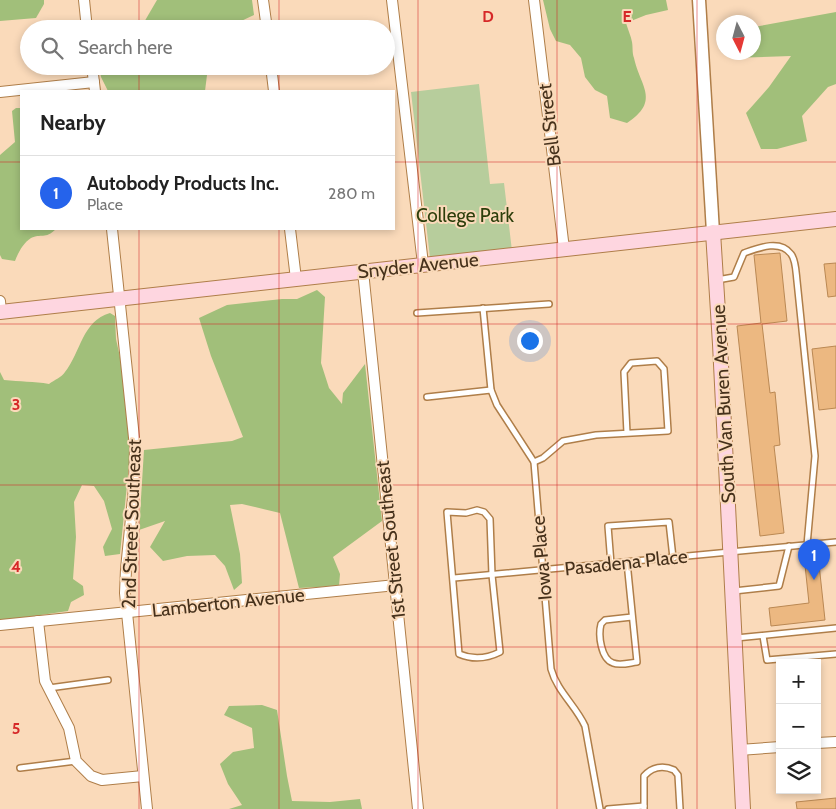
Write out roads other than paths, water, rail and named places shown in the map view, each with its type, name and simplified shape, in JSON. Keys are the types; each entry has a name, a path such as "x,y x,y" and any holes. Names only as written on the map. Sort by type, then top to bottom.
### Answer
{"main road":[{"name":"Snyder Avenue","path":"0,308 120,299 836,219"},
{"name":"South Van Buren Avenue","path":"713,232 742,809"}],"street":[{"path":"84,0 87,20"},
{"path":"263,0 266,20"},
{"path":"392,0 394,20"},
{"name":"Bell Street","path":"534,0 564,249"},
{"name":"South Van Buren Avenue","path":"699,0 713,232"},
{"path":"395,26 423,264"},
{"path":"272,75 274,90"},
{"path":"38,90 94,87"},
{"path":"0,92 20,91"},
{"name":"2nd Street Southeast","path":"112,230 135,447 134,488 126,569 127,612 147,809"},
{"path":"290,230 296,279"},
{"name":"1st Street Southeast","path":"363,271 418,809"},
{"name":"Lamberton Avenue","path":"0,625 396,585"},
{"path":"38,621 45,681 69,728 76,762 92,776 102,780 144,776"},
{"path":"821,744 836,742"},
{"path":"739,750 776,747"}],"lane":[{"path":"716,280 734,277 744,253 762,246 783,247 792,255 797,281 815,456 807,545"},
{"path":"417,313 549,304"},
{"name":"Iowa Place","path":"483,308 491,390 497,405 534,462 551,670 559,687 585,726 600,809"},
{"path":"534,462 563,441 596,435 668,431 664,369 657,361 631,363 624,372 627,433"},
{"path":"427,397 491,390"},
{"path":"477,510 484,512 490,519 492,575 500,652 489,658 468,658 459,654 454,578 447,512 477,510"},
{"path":"611,564 608,526 669,522 673,558"},
{"name":"Pasadena Place","path":"454,578 836,542"},
{"path":"731,592 779,586 789,546"},
{"path":"627,562 632,617 636,662 620,665 614,664 608,660 604,653 600,635 601,624 605,620 632,617"},
{"path":"734,638 836,628"},
{"path":"764,636 767,660 836,654"},
{"path":"49,688 108,680"},
{"path":"20,768 76,762"},
{"path":"608,809 644,808 644,776 648,771 662,767 674,770 678,775 680,809"}],"place":[{"name":"Autobody Products Inc.","path":"814,580"}],"park label":[{"name":"College Park","path":"465,215"}]}
